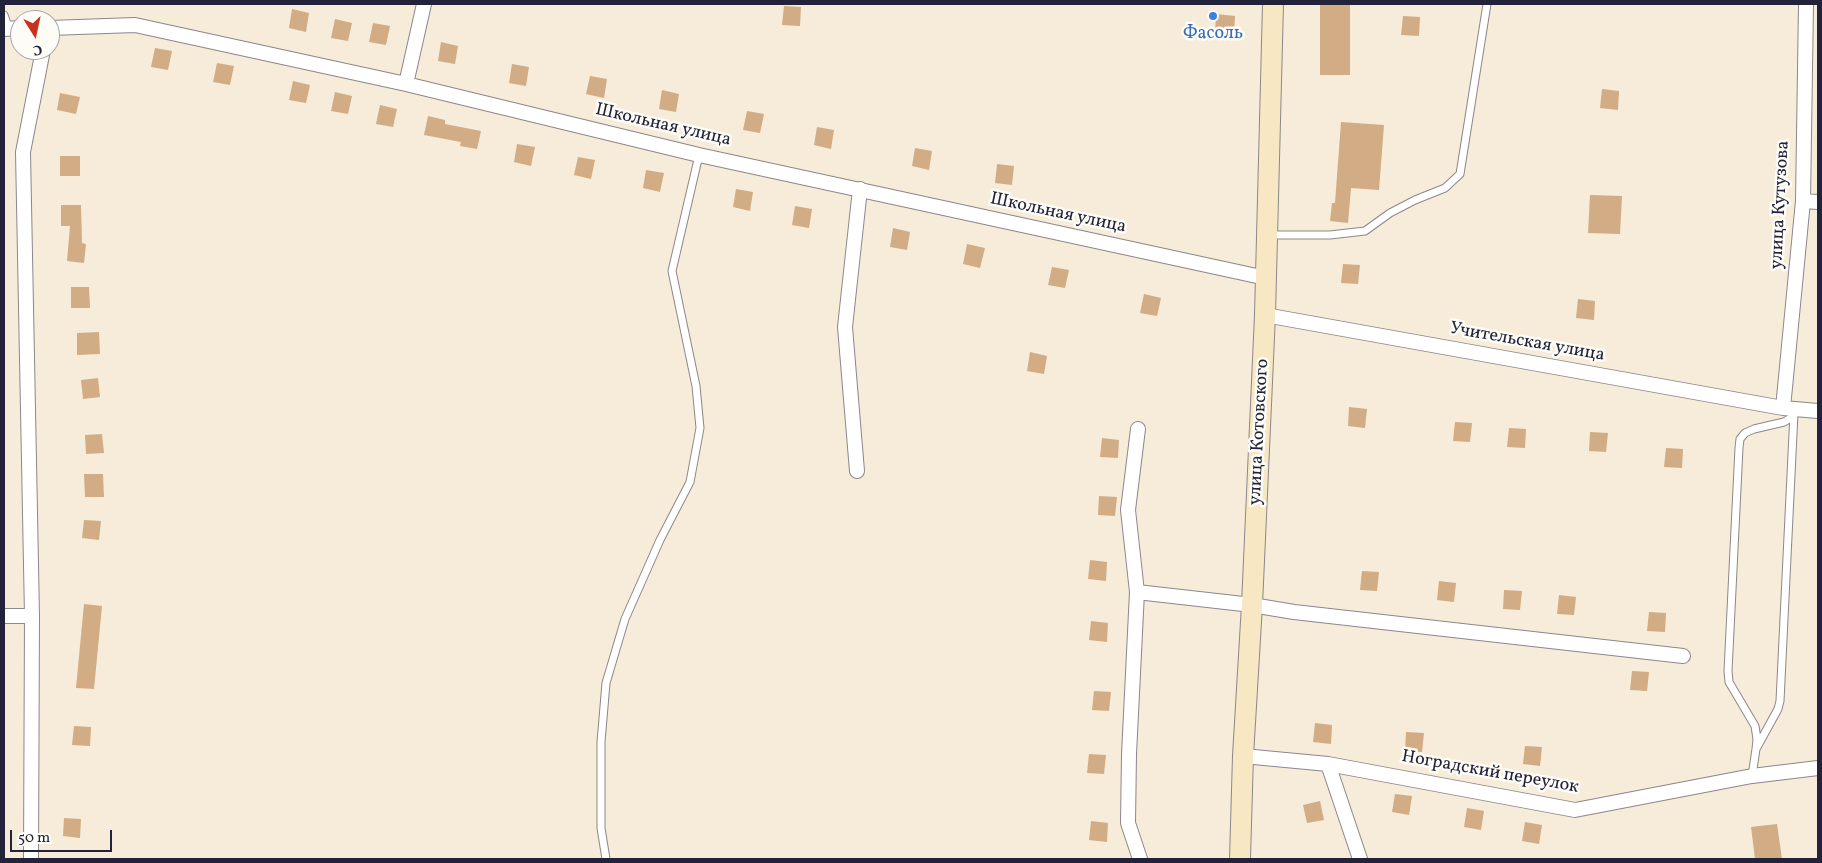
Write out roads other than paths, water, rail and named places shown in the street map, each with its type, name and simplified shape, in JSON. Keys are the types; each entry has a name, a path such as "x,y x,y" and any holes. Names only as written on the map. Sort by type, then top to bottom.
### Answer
{"main road":[{"name":"улица Котовского","path":"1240,859 1243,756 1265,316 1273,4"}],"street":[{"path":"406,84 424,4"},
{"name":"улица Кутузова","path":"1791,411 1803,201 1806,4"},
{"name":"Школьная улица","path":"60,28 135,25 406,84 699,155 1266,278"},
{"path":"31,859 32,616 23,152 41,60"},
{"path":"857,471 845,327 860,190"},
{"path":"1803,201 1818,202"},
{"name":"Учительская улица","path":"1265,316 1791,411 1818,411"},
{"path":"1138,429 1128,510 1138,592 1129,754 1128,823 1140,859"},
{"path":"1138,592 1252,605 1294,612 1683,656"},
{"path":"4,616 32,616"},
{"name":"Ноградский переулок","path":"1243,756 1328,764 1574,810 1752,776 1818,768"},
{"path":"1328,764 1360,859"}],"lane":[{"path":"1267,235 1330,235 1365,231 1390,213 1445,188 1460,174 1487,4"},
{"path":"4,15 10,27"},
{"path":"606,859 601,828 601,742 606,683 625,618 660,540 690,482 700,428 696,386 672,271 699,155"},
{"path":"1752,776 1758,739 1755,726 1729,682 1728,671 1739,448 1740,439 1745,433 1784,422 1791,411"},
{"path":"1756,749 1778,709 1780,700 1791,411"}],"place":[{"name":"Фасоль","path":"1213,16"}]}
